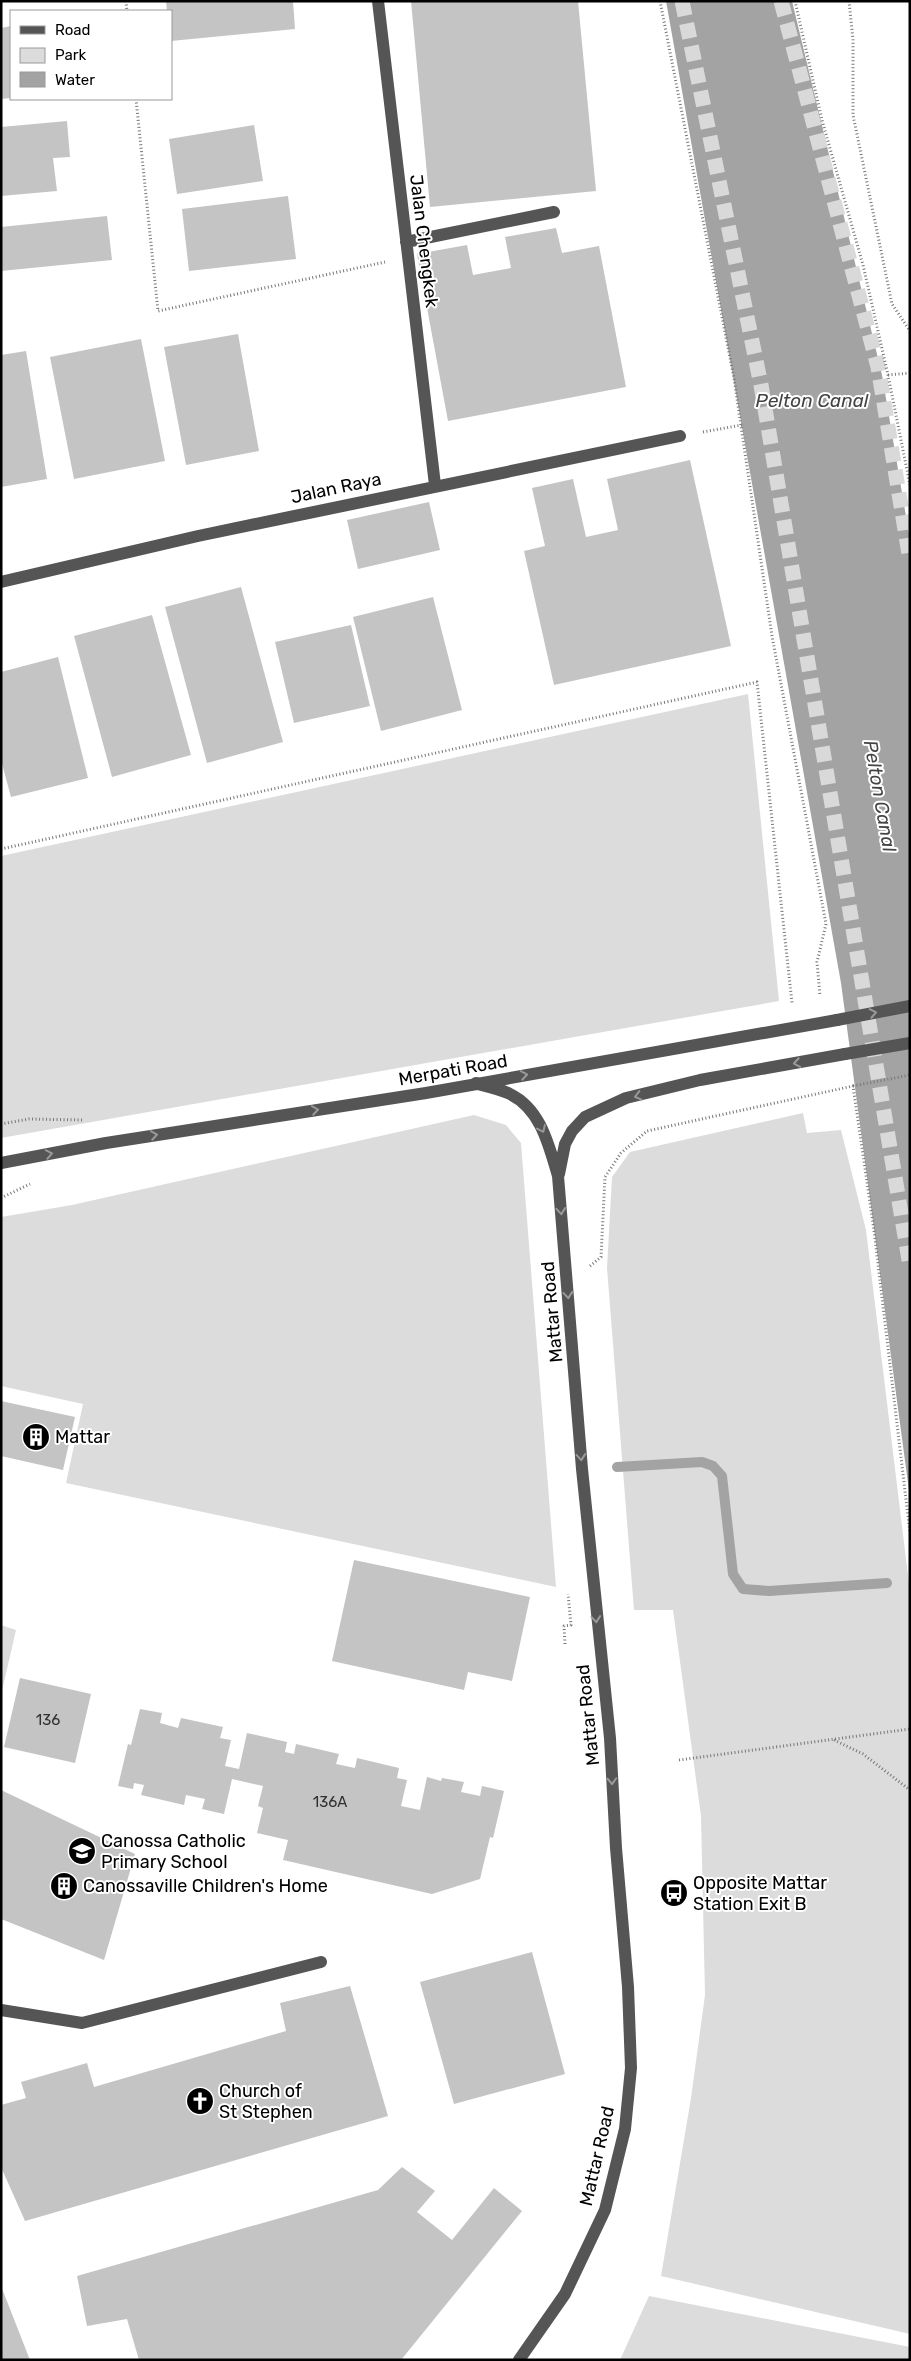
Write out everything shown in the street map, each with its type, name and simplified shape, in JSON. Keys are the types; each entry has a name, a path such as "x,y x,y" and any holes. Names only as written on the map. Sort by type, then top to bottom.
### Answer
{"street":[{"name":"Jalan Chengkek","path":"378,1 434,485"},
{"path":"406,242 554,212"},
{"name":"Jalan Raya","path":"1,582 198,536 434,485 680,436"},
{"name":"Merpati Road","path":"1,1163 106,1143 476,1084 910,1006"},
{"path":"558,1176 565,1144 572,1131 585,1118 626,1098 700,1080 910,1043"},
{"name":"Mattar Road","path":"476,1084 510,1094 527,1106 538,1119 547,1139 558,1176 582,1469 610,1738 616,1848 628,1987 631,2068 625,2129 605,2210 565,2294 519,2360"},
{"path":"1,2010 82,2023 321,1962"}],"path":[{"path":"660,1 742,425 772,636 826,924 817,962 820,996"},
{"path":"795,1 822,120 863,265 888,374 910,485"},
{"path":"849,1 853,40 853,115 892,304 910,331"},
{"path":"136,100 158,311 408,258"},
{"path":"888,374 910,373"},
{"path":"680,436 742,425"},
{"path":"1,849 757,682 792,1003"},
{"path":"591,1276 590,1266 601,1257 605,1177 621,1153 647,1131 910,1074"},
{"path":"853,1086 874,1230 910,1533"},
{"path":"1,1198 32,1183"},
{"path":"565,1644 564,1626 571,1625 567,1586"},
{"path":"679,1760 910,1729"},
{"path":"833,1740 863,1754 910,1790"}],"green space":[{"path":"748,694 779,1001 1,1138 1,856"},
{"path":"803,1113 807,1133 841,1130 866,1230 910,1592 910,2334 661,2276 691,2098 705,1995 701,1816 673,1610 634,1610 607,1268 612,1177 630,1152"},
{"path":"474,1115 506,1125 521,1143 556,1587 66,1483 83,1404 1,1386 1,1217 72,1205"},
{"path":"1,1625 16,1630 1,1695"},
{"path":"649,2296 910,2347 910,2360 620,2360"}],"water":[{"name":"Pelton Canal","path":"666,1 792,1 882,375 910,540 910,1498 841,983"}],"building":[{"path":"166,1 293,1 295,29 172,41 172,10 167,10"},
{"path":"411,1 578,1 596,191 430,207"},
{"path":"10,26 10,98 1,99 1,28"},
{"path":"67,121 70,157 53,158 57,191 1,196 1,127"},
{"path":"254,125 263,181 177,194 169,139"},
{"path":"288,196 296,259 189,271 182,209"},
{"path":"107,216 112,260 1,271 1,227"},
{"path":"556,228 562,253 599,246 626,387 448,421 417,254 467,245 473,275 511,268 505,237"},
{"path":"238,334 259,451 186,465 164,347"},
{"path":"141,339 165,461 74,479 50,357"},
{"path":"26,351 47,479 1,487 1,355"},
{"path":"690,460 731,646 554,685 524,551 545,546 532,488 573,479 586,537 618,530 607,479"},
{"path":"429,502 440,550 358,569 347,520"},
{"path":"241,587 283,742 207,763 165,607"},
{"path":"433,597 462,710 381,731 353,617"},
{"path":"152,615 191,755 112,777 74,636"},
{"path":"351,625 370,706 294,723 275,642"},
{"path":"58,657 88,778 11,797 1,760 1,672"},
{"name":"Mattar","path":"1,1401 75,1417 63,1470 1,1456"},
{"path":"354,1560 530,1597 512,1681 468,1672 464,1690 332,1661"},
{"path":"20,1678 91,1694 75,1763 4,1747"},
{"path":"140,1709 162,1713 160,1723 178,1728 181,1718 223,1727 220,1738 231,1740 225,1766 239,1769 247,1733 287,1742 285,1752 294,1754 296,1744 339,1754 336,1764 355,1768 357,1758 399,1768 397,1778 407,1780 401,1806 420,1810 427,1777 441,1781 442,1778 464,1782 461,1792 480,1796 482,1786 504,1791 493,1838 490,1837 480,1879 432,1894 283,1860 288,1840 257,1833 263,1808 258,1806 263,1786 232,1779 224,1814 202,1809 205,1799 186,1795 184,1805 141,1795 144,1785 134,1783 133,1789 118,1786 128,1744 131,1745"},
{"name":"Canossaville Children's Home","path":"1,1790 135,1854 104,1960 1,1919"},
{"path":"532,1952 565,2074 454,2104 420,1982"},
{"path":"350,1986 388,2116 25,2221 1,2167 1,2105 26,2098 21,2082 87,2063 94,2087 286,2031 280,2003"},
{"path":"402,2167 435,2191 417,2212 452,2240 494,2188 522,2211 401,2360 139,2360 127,2319 87,2326 77,2276 378,2190"},
{"path":"1,2286 30,2360 1,2360"}],"waterway":[{"path":"617,1467 702,1462 713,1466 722,1476 733,1574 743,1589 769,1591 887,1583"}],"tunnel":[{"path":"682,1 761,385 910,1266"},
{"path":"781,1 878,367 910,560"}],"place":[{"name":"Mattar","path":"36,1437"},
{"name":"Canossa Catholic Primary School","path":"82,1851"},
{"name":"Canossaville Children's Home","path":"64,1886"},
{"name":"Opposite Mattar Station Exit B","path":"674,1893"},
{"name":"Church of St Stephen","path":"200,2101"}]}
